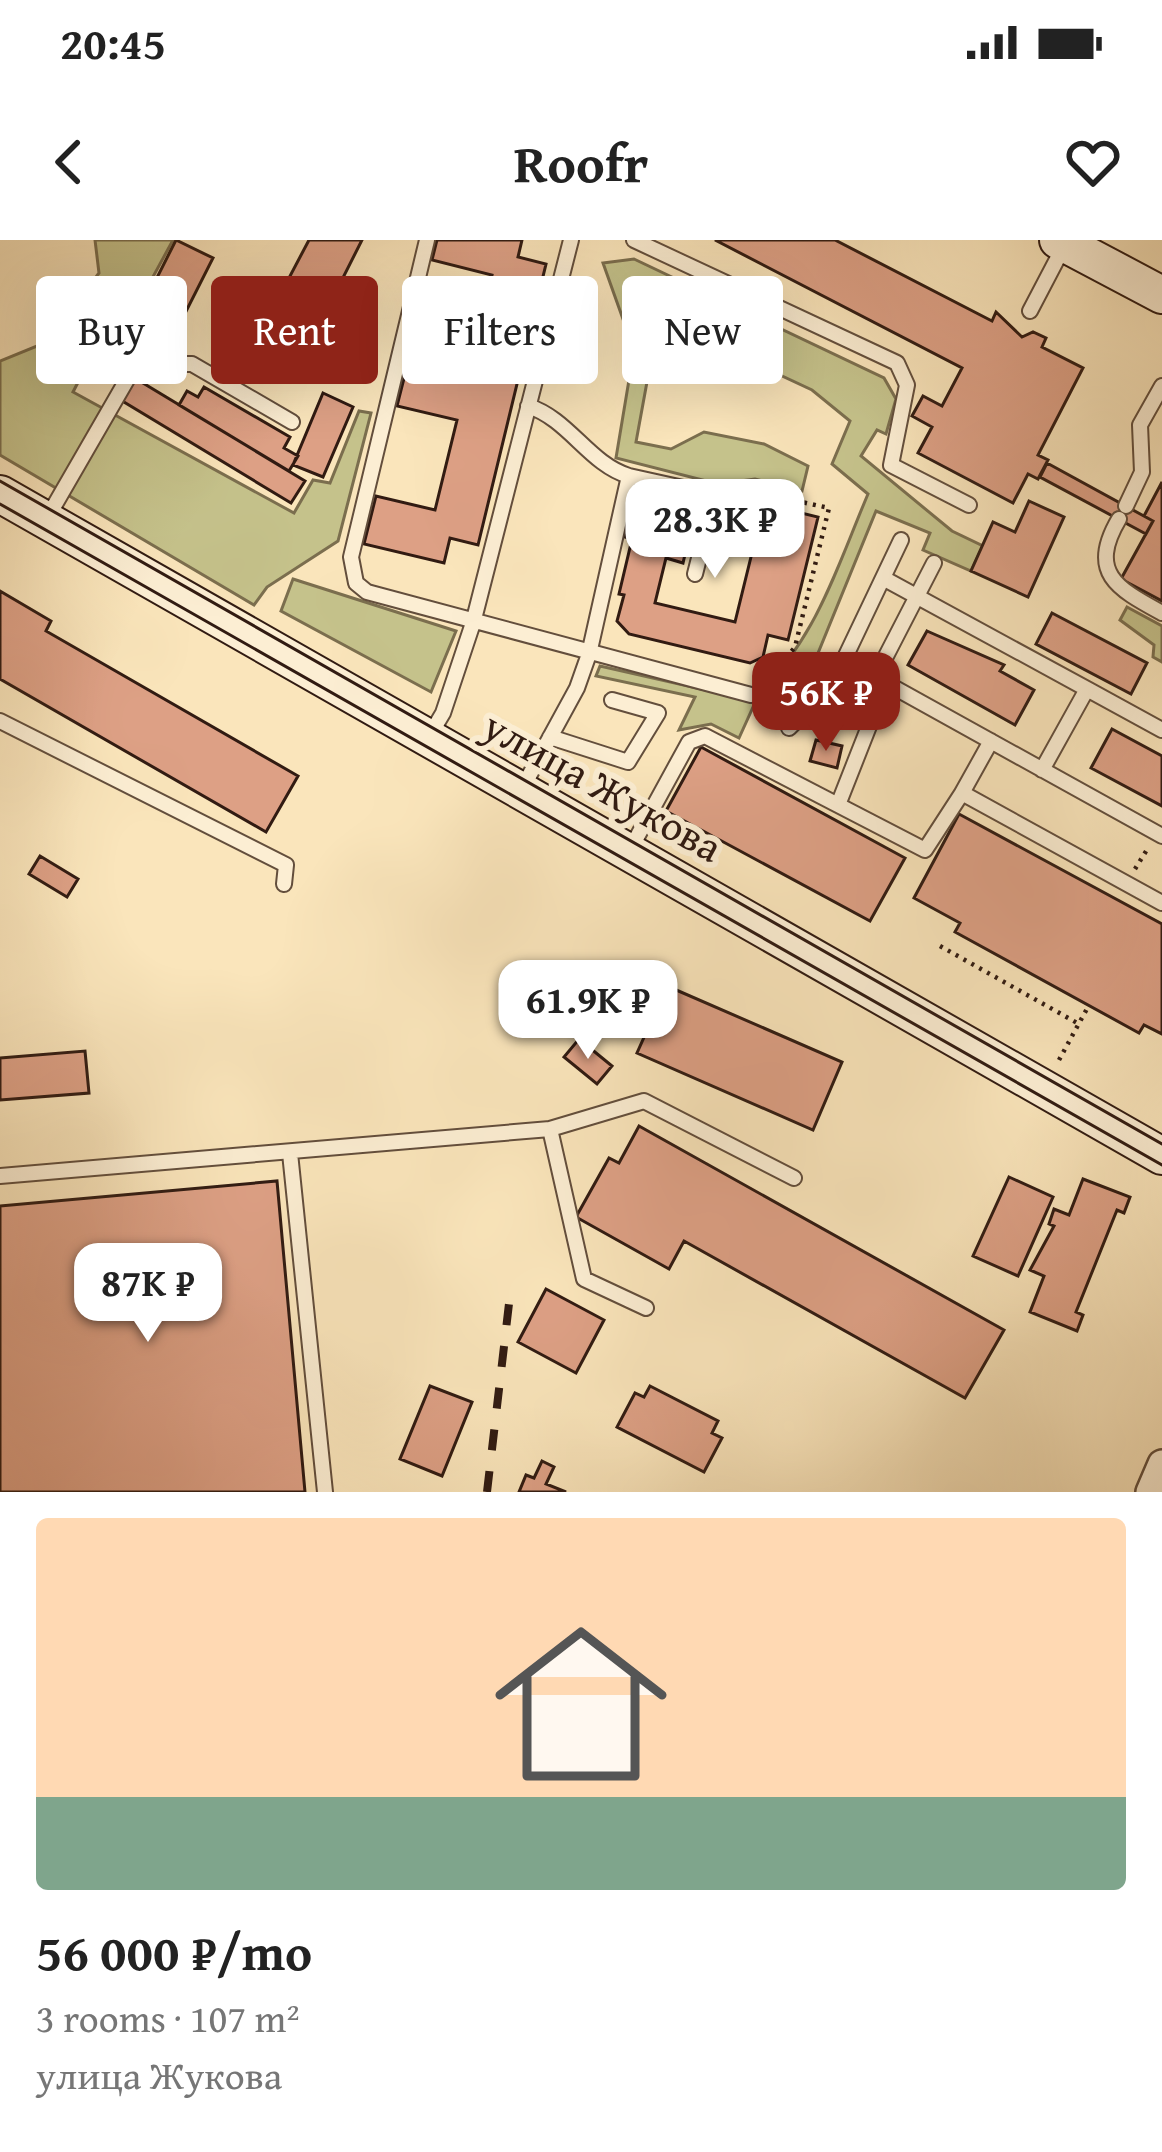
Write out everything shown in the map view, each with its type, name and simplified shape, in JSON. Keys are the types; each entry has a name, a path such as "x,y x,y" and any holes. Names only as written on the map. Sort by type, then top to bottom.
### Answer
{"street":[{"path":"1112,240 1162,266"},
{"path":"1064,241 1162,295"},
{"name":"улица Жукова","path":"0,494 1162,1156"},
{"path":"1150,1492 1162,1464"}],"lane":[{"path":"427,240 351,571 367,592 752,695"},
{"path":"428,739 443,713 473,623 571,240"},
{"path":"634,240 897,363 907,386 891,465 969,505"},
{"path":"1030,311 1064,241"},
{"path":"46,520 136,364 192,364 292,422"},
{"path":"1162,386 1140,425 1142,472 1107,540 1108,572 1115,588 1162,614"},
{"path":"528,406 547,412 613,471 716,495 695,574"},
{"path":"521,792 589,654 629,476"},
{"path":"789,728 831,687 901,540"},
{"path":"838,805 886,683 884,660 934,563"},
{"path":"883,578 1162,730"},
{"path":"886,683 1159,834"},
{"path":"1042,770 1087,689"},
{"path":"550,737 628,762 658,713 612,700"},
{"path":"2,727 286,866 284,884"},
{"path":"628,852 689,742 705,736 925,850 991,741"},
{"path":"962,793 1162,903"},
{"path":"0,1176 550,1129 644,1101 794,1178"},
{"path":"550,1129 584,1279 646,1308"},
{"path":"290,1153 325,1492"}],"path":[{"path":"716,495 765,494 830,508 795,647 752,695"},
{"path":"1127,884 1159,834"},
{"path":"940,946 1079,1024"},
{"path":"1059,1060 1089,1005"}],"shaded area":[{"path":"95,240 173,240 153,276 97,276"},
{"path":"634,259 670,276 622,276 622,316 603,263"},
{"path":"783,330 884,378 896,399 886,434 877,430 861,456 952,531 983,546 971,571 923,550 930,533 876,511 816,658 754,705 739,738 711,724 679,730 695,697 596,676 600,666 750,700 791,656 821,605 868,494 832,464 850,421 812,390 783,376"},
{"path":"36,346 36,384 77,384 73,392 294,513 313,480 330,483 359,411 371,413 338,541 267,587 254,605 0,455 0,361"},
{"path":"628,384 647,384 636,442 671,449 704,432 764,444 808,466 802,491 755,479 718,484 616,458"},
{"path":"293,579 456,631 431,692 281,611"},
{"path":"1127,607 1162,626 1162,662 1153,657 1154,645 1120,620"}],"building":[{"path":"176,240 213,258 187,309 187,276 158,276"},
{"path":"309,240 362,240 344,276 290,276"},
{"path":"437,240 522,240 518,257 546,264 543,276 492,276 432,260"},
{"path":"715,240 835,240 992,321 996,312 1022,337 1033,332 1046,338 1042,347 1083,368 1038,455 1048,460 1038,479 1028,474 1013,503 918,453 932,427 912,416 923,396 942,406 962,368"},
{"path":"129,384 145,384 305,481 291,503 119,399"},
{"path":"403,384 517,384 478,545 450,538 444,563 364,544 376,496 435,510 457,420 397,406"},
{"path":"204,387 290,437 284,448 298,456 289,471 179,405 187,391 198,397"},
{"path":"323,393 353,407 323,477 293,465"},
{"path":"1047,463 1153,521 1146,534 1040,477"},
{"path":"1162,482 1162,601 1121,579 1153,521 1144,516"},
{"path":"644,490 697,503 683,563 666,558 655,603 735,622 764,504 818,517 788,640 768,635 763,657 750,663 629,634 617,621 624,595 619,594 632,539 625,537 629,521 637,522"},
{"path":"1029,501 1064,517 1028,597 971,571 993,522 1015,532"},
{"path":"0,591 51,621 46,631 298,776 266,832 0,679"},
{"path":"1052,613 1147,663 1131,694 1036,644"},
{"path":"927,631 1004,665 1000,671 1034,690 1015,725 908,665"},
{"path":"1112,729 1162,756 1162,806 1091,768"},
{"path":"816,740 842,746 837,768 810,761"},
{"path":"701,747 905,858 870,921 666,811"},
{"path":"959,814 1162,924 1162,1034 1144,1025 1139,1033 955,932 960,923 914,898"},
{"path":"40,856 78,879 67,897 29,874"},
{"path":"667,986 842,1062 813,1130 637,1053"},
{"path":"579,1039 612,1066 597,1084 564,1057"},
{"path":"85,1051 89,1093 0,1100 0,1058"},
{"path":"639,1126 1004,1330 965,1398 684,1241 669,1269 576,1217 609,1158 619,1163"},
{"path":"1009,1177 1053,1197 1018,1276 973,1256"},
{"path":"1083,1179 1130,1197 1124,1213 1117,1210 1076,1312 1083,1315 1077,1331 1030,1312 1044,1276 1030,1270 1054,1226 1049,1224 1054,1209 1069,1215"},
{"path":"277,1181 305,1492 0,1492 0,1206"},
{"path":"546,1289 604,1320 576,1373 518,1342"},
{"path":"430,1386 472,1402 442,1476 400,1459"},
{"path":"650,1386 718,1421 712,1433 722,1438 704,1472 617,1427 635,1393 644,1397"},
{"path":"542,1461 554,1467 546,1484 566,1492 519,1492 526,1475 534,1478"}],"tram line":[{"path":"0,481 1162,1144"},
{"path":"0,504 1162,1165"}],"railway":[{"path":"487,1492 510,1295"}]}
